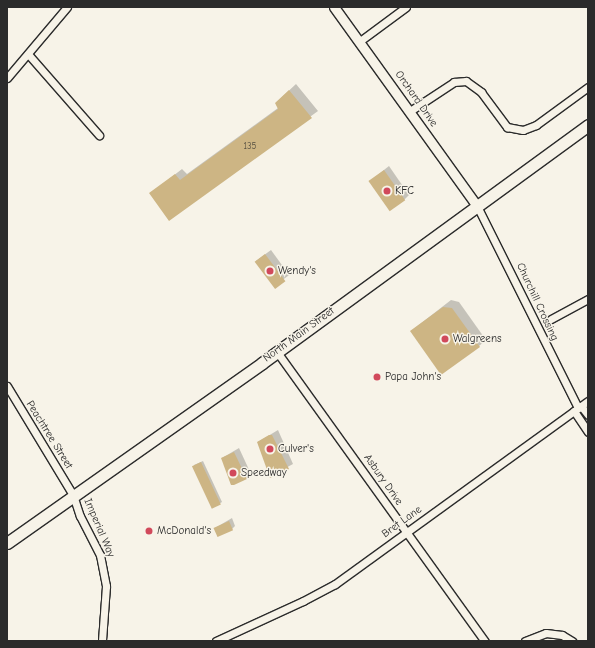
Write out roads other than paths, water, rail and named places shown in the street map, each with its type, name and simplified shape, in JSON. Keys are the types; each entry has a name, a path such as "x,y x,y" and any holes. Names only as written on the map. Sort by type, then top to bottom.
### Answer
{"main road":[{"name":"North Main Street","path":"7,543 277,352 588,125"}],"street":[{"path":"7,78 67,7"},
{"name":"Orchard Drive","path":"334,7 360,41 477,206"},
{"path":"360,41 406,7"},
{"path":"28,54 99,135"},
{"path":"410,111 454,82 466,81 481,92 507,127 523,130 536,125 588,87"},
{"name":"Churchill Crossing","path":"477,206 578,408"},
{"path":"551,319 588,299"},
{"name":"Asbury Drive","path":"277,352 485,641"},
{"name":"Peachtree Street","path":"7,388 73,495"},
{"name":"Bret Lane","path":"216,641 319,593 588,401"},
{"path":"578,408 588,416"},
{"path":"578,408 588,432"},
{"name":"Imperial Way","path":"73,495 80,516 100,555 105,576 106,598 102,641"},
{"path":"525,641 546,633 562,635 572,641"}],"place":[{"name":"KFC","path":"387,191"},
{"name":"Wendy's","path":"270,271"},
{"name":"Walgreens","path":"445,339"},
{"name":"Papa John's","path":"377,377"},
{"name":"Culver's","path":"270,449"},
{"name":"Speedway","path":"233,473"},
{"name":"McDonald's","path":"149,531"}]}
